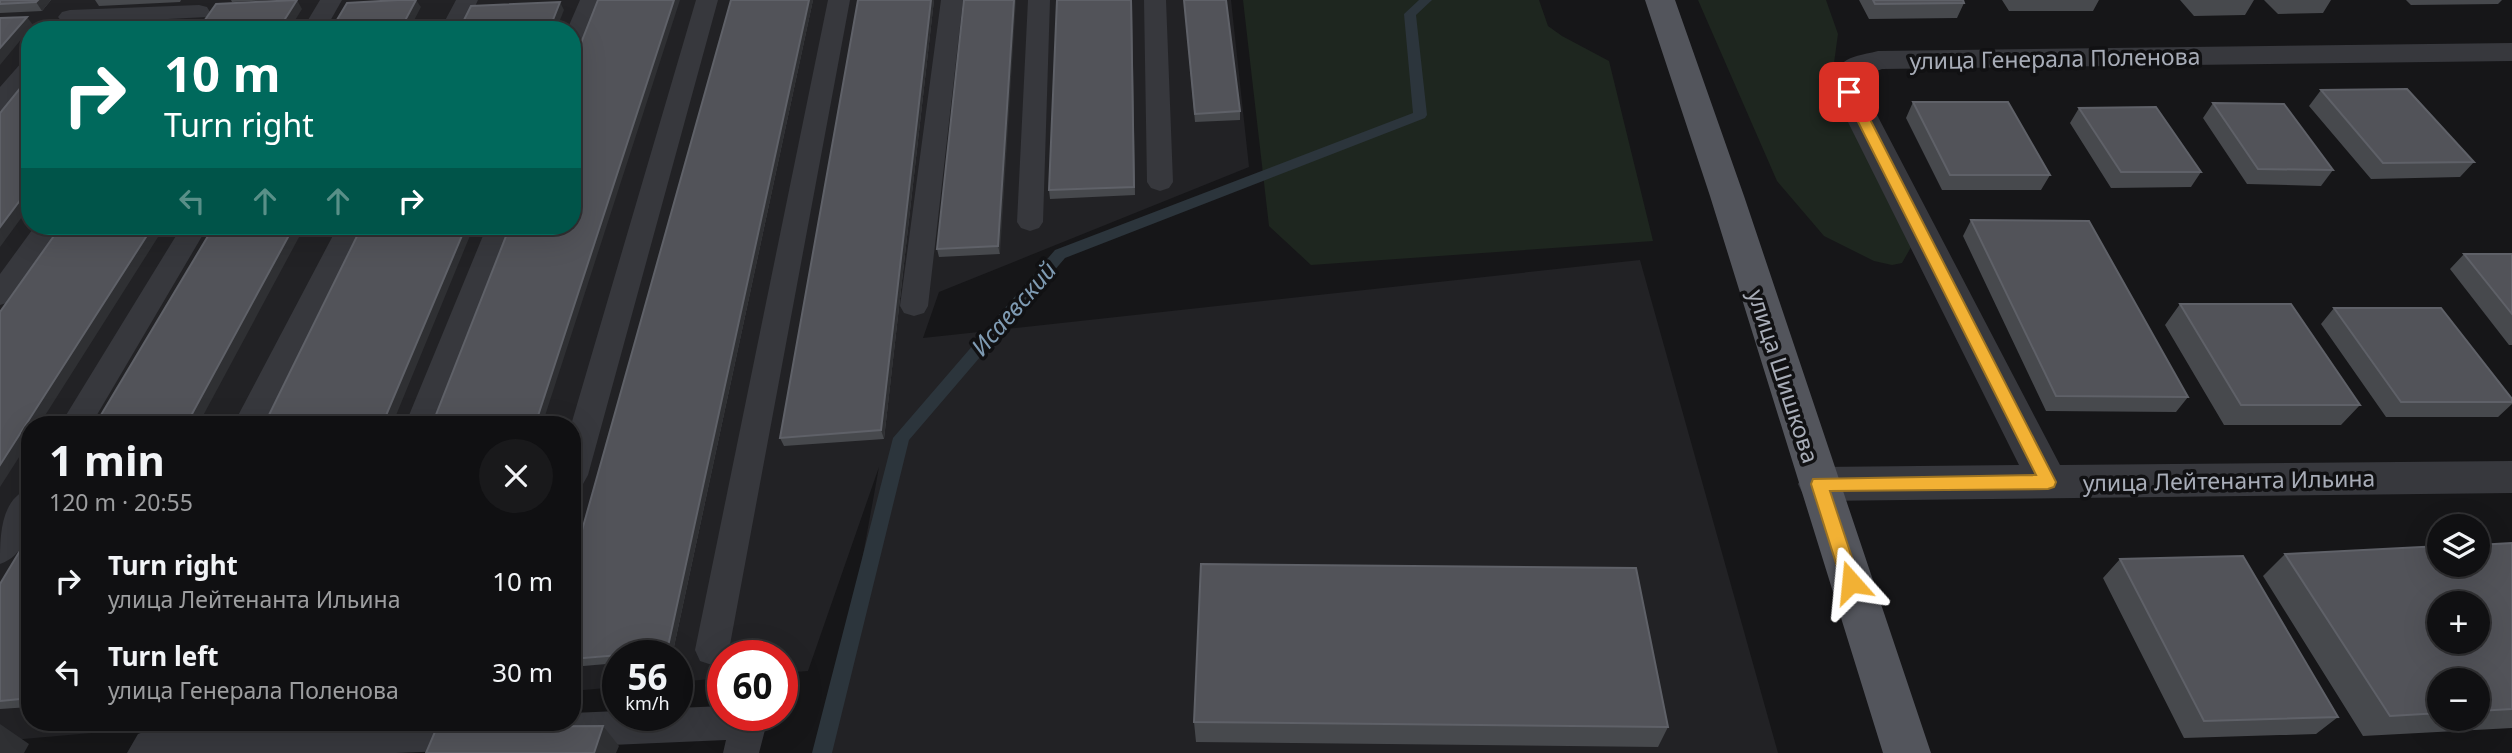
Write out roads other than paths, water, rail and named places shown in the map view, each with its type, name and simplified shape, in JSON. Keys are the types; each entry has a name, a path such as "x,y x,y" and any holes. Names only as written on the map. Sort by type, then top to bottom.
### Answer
{"main road":[{"name":"улица Шишкова","path":"1660,0 1727,197 1907,753"}],"street":[{"name":"улица Генерала Поленова","path":"2048,482 1849,92 1851,69 1878,60 2512,52"},
{"name":"улица Лейтенанта Ильина","path":"1819,484 2512,477"}],"lane":[{"path":"318,21 331,0"},
{"path":"456,21 467,0"},
{"path":"581,24 591,0"},
{"path":"581,443 706,0"},
{"path":"714,640 839,0"},
{"path":"914,306 952,0"},
{"path":"1030,222 1039,0"},
{"path":"1155,0 1160,182"},
{"path":"71,16 198,14"},
{"path":"0,103 21,78"},
{"path":"0,295 43,235"},
{"path":"80,416 190,235"},
{"path":"253,416 346,235"},
{"path":"424,416 496,235"},
{"path":"0,550 21,516"},
{"path":"581,729 750,722 741,753"},
{"path":"145,753 151,746 520,731"}],"waterway":[{"name":"Исаевский","path":"822,753 901,438 1060,254 1420,115 1410,14 1426,0"}]}
